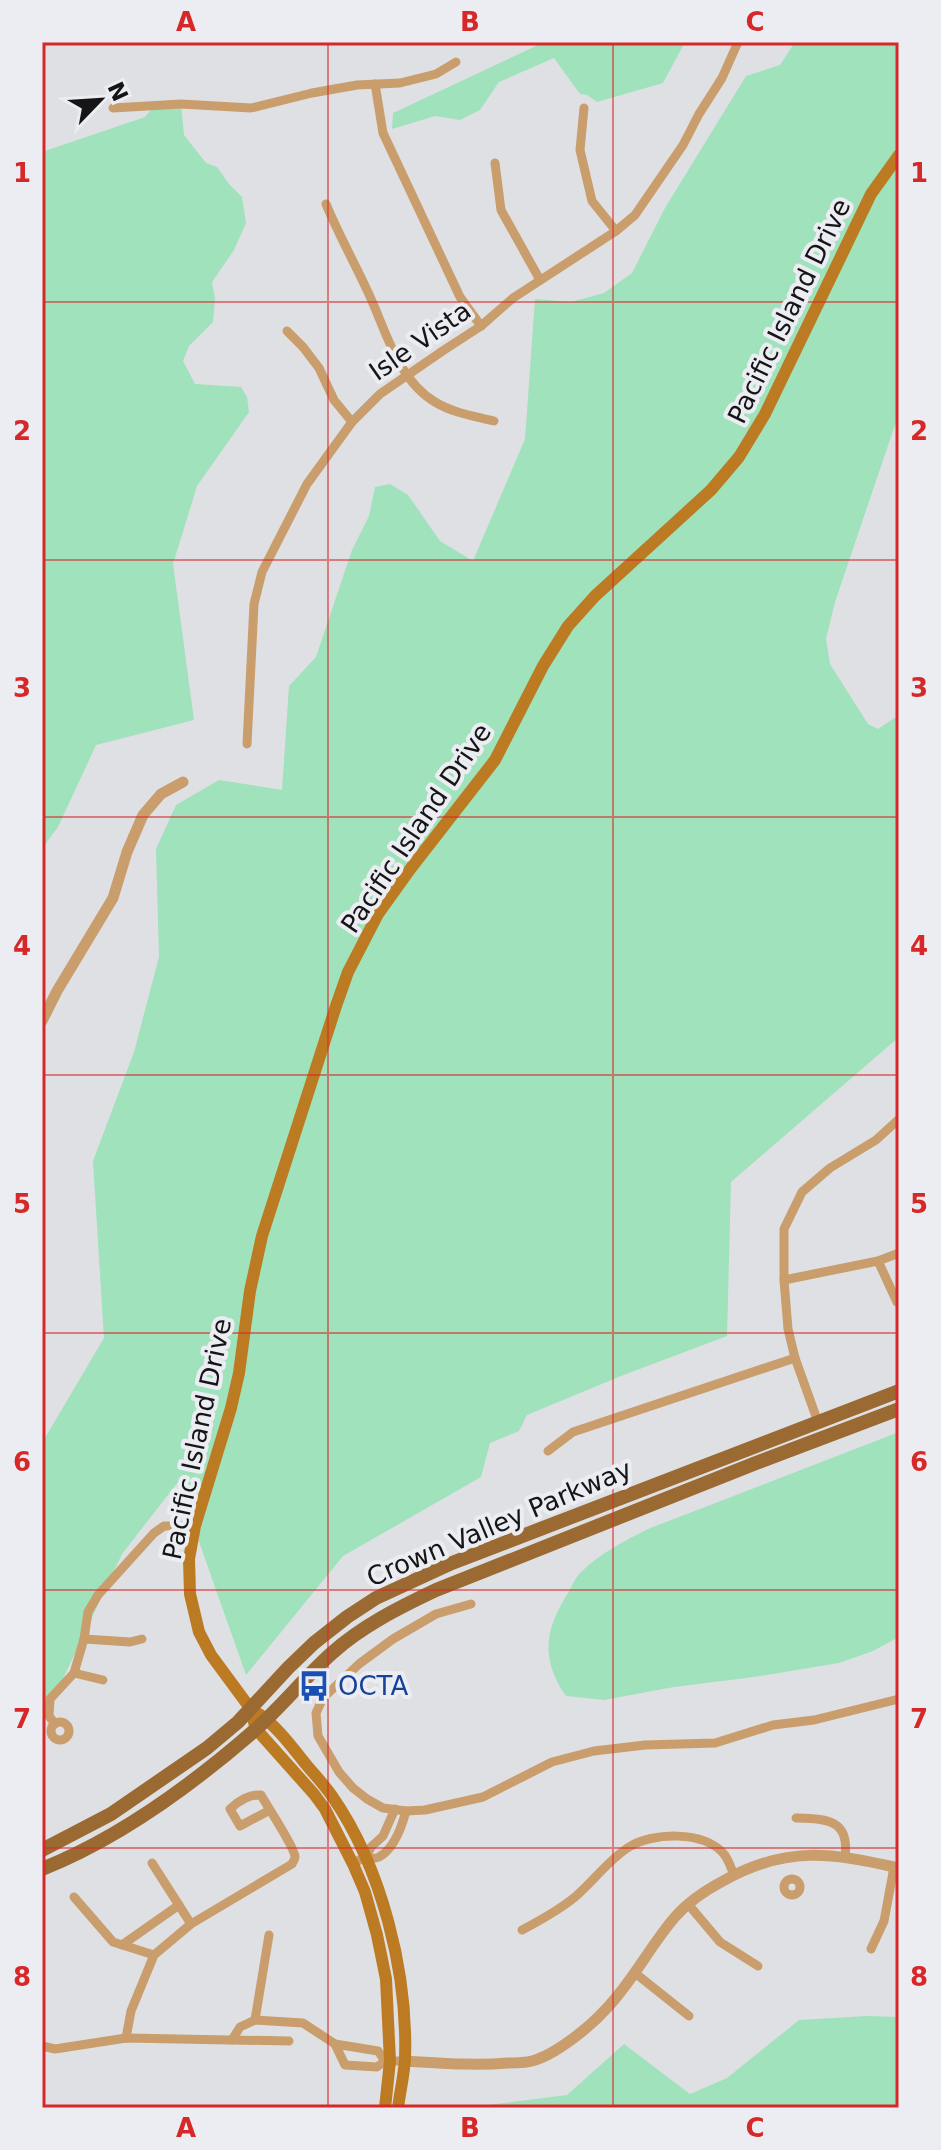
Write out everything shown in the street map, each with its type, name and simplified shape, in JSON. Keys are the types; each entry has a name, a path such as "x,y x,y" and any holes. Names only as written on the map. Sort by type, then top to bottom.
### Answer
{"main road":[{"name":"Pacific Island Drive","path":"261,1724 211,1655 199,1632 190,1594 189,1559 195,1526 234,1396 262,1236 336,1006 378,914 495,760 549,656 580,610 711,490 739,457 765,414 871,194 899,155"},
{"name":"Crown Valley Parkway","path":"42,1850 89,1827 207,1748 238,1722 314,1643 376,1598 452,1563 899,1391"},
{"name":"Crown Valley Parkway","path":"42,1869 90,1847 195,1779 261,1724 341,1645 401,1607 436,1590 899,1409"},
{"path":"756,1463 761,1453 808,1437 818,1422 834,1425 856,1417 868,1421"},
{"path":"261,1724 332,1796 366,1857 392,1933 402,1998 405,2061 398,2108"},
{"path":"261,1724 325,1809 365,1892 386,1979 388,2061 385,2108"}],"street":[{"name":"Isle Vista","path":"247,744 254,604 262,572 307,484 352,422 380,394 635,215 683,145 722,78 738,42"},
{"path":"113,108 181,104 251,108 312,93 400,83 436,74 456,62"},
{"path":"375,84 383,133 460,297 481,326"},
{"path":"584,108 580,150 592,201 616,231"},
{"path":"495,163 501,210 540,280"},
{"path":"326,204 407,375 433,401 455,411 494,421"},
{"path":"287,331 319,368 334,400 352,422"},
{"path":"42,1021 113,898 127,852 143,815 161,794 183,782"},
{"path":"818,1422 788,1329 783,1232 798,1197 830,1168 876,1140 899,1119"},
{"path":"784,1280 878,1261 899,1253"},
{"path":"878,1261 897,1302"},
{"path":"548,1451 573,1432 795,1358"},
{"path":"55,1724 49,1716 50,1699 74,1673 88,1612 98,1595 154,1533 164,1526 195,1526"},
{"path":"471,1604 436,1614 393,1639 359,1664 323,1698 316,1713 318,1736 339,1772 353,1788 383,1808 406,1811 453,1805 483,1797 552,1762 594,1751 645,1745 715,1743 773,1725 814,1720 899,1699"},
{"path":"84,1639 130,1642 142,1639"},
{"path":"74,1673 103,1680"},
{"path":"353,1864 366,1857 371,1847 383,1836 395,1809"},
{"path":"126,2038 131,2011 154,1955 191,1924 292,1864 295,1855 270,1810"},
{"path":"366,1857 375,1859 390,1845 399,1832 406,1811"},
{"path":"796,1818 822,1819 834,1823 843,1831 847,1845 845,1857"},
{"path":"388,1827 399,1832"},
{"path":"522,1930 558,1910 632,1845 680,1835 703,1840 723,1853 734,1875"},
{"path":"335,2044 345,2065 377,2067 388,2061 482,2065 532,2061 590,2025 617,1998 666,1929 688,1904 734,1875 772,1859 817,1855 896,1867 884,1921 871,1949"},
{"path":"789,1857 792,1879"},
{"path":"152,1863 191,1924"},
{"path":"74,1897 113,1942 154,1955"},
{"path":"688,1904 720,1942 758,1966"},
{"path":"122,1945 179,1905"},
{"path":"255,2020 269,1935"},
{"path":"635,1973 689,2016"},
{"path":"232,2040 240,2027 255,2020 303,2023 335,2044 378,2051 388,2061"},
{"path":"42,2046 55,2049 126,2038 289,2041"},
{"path":"357,2066 358,2049"}],"green space":[{"path":"536,42 685,42 663,83 597,102 580,94 554,58 499,82 480,110 460,120 435,116 392,129 393,113 536,46"},
{"path":"795,42 899,42 899,413 835,602 826,639 830,664 868,724 878,729 899,715 899,1037 731,1182 727,1336 527,1415 519,1431 490,1443 481,1477 343,1556 246,1675 178,1482 122,1554 52,1702 42,1707 42,1443 104,1338 93,1161 134,1052 159,957 156,849 176,805 219,780 282,790 289,686 316,657 352,550 369,516 375,487 390,484 408,495 440,541 473,561 525,439 535,299 571,302 604,293 632,273 665,208 746,76 780,65"},
{"path":"181,104 184,135 206,163 217,167 242,197 246,223 234,250 212,282 215,299 213,322 189,346 183,361 195,384 241,387 247,397 249,412 197,486 173,564 194,720 96,745 58,827 42,848 42,152 145,117 154,106"},
{"path":"899,1432 899,1637 873,1651 839,1663 604,1700 566,1696 549,1657 550,1632 575,1579 596,1559 648,1529"},
{"path":"899,2017 899,2108 465,2108 567,2095 624,2044 690,2094 727,2078 799,2020"}],"place":[{"name":"OCTA","path":"314,1686"}]}
